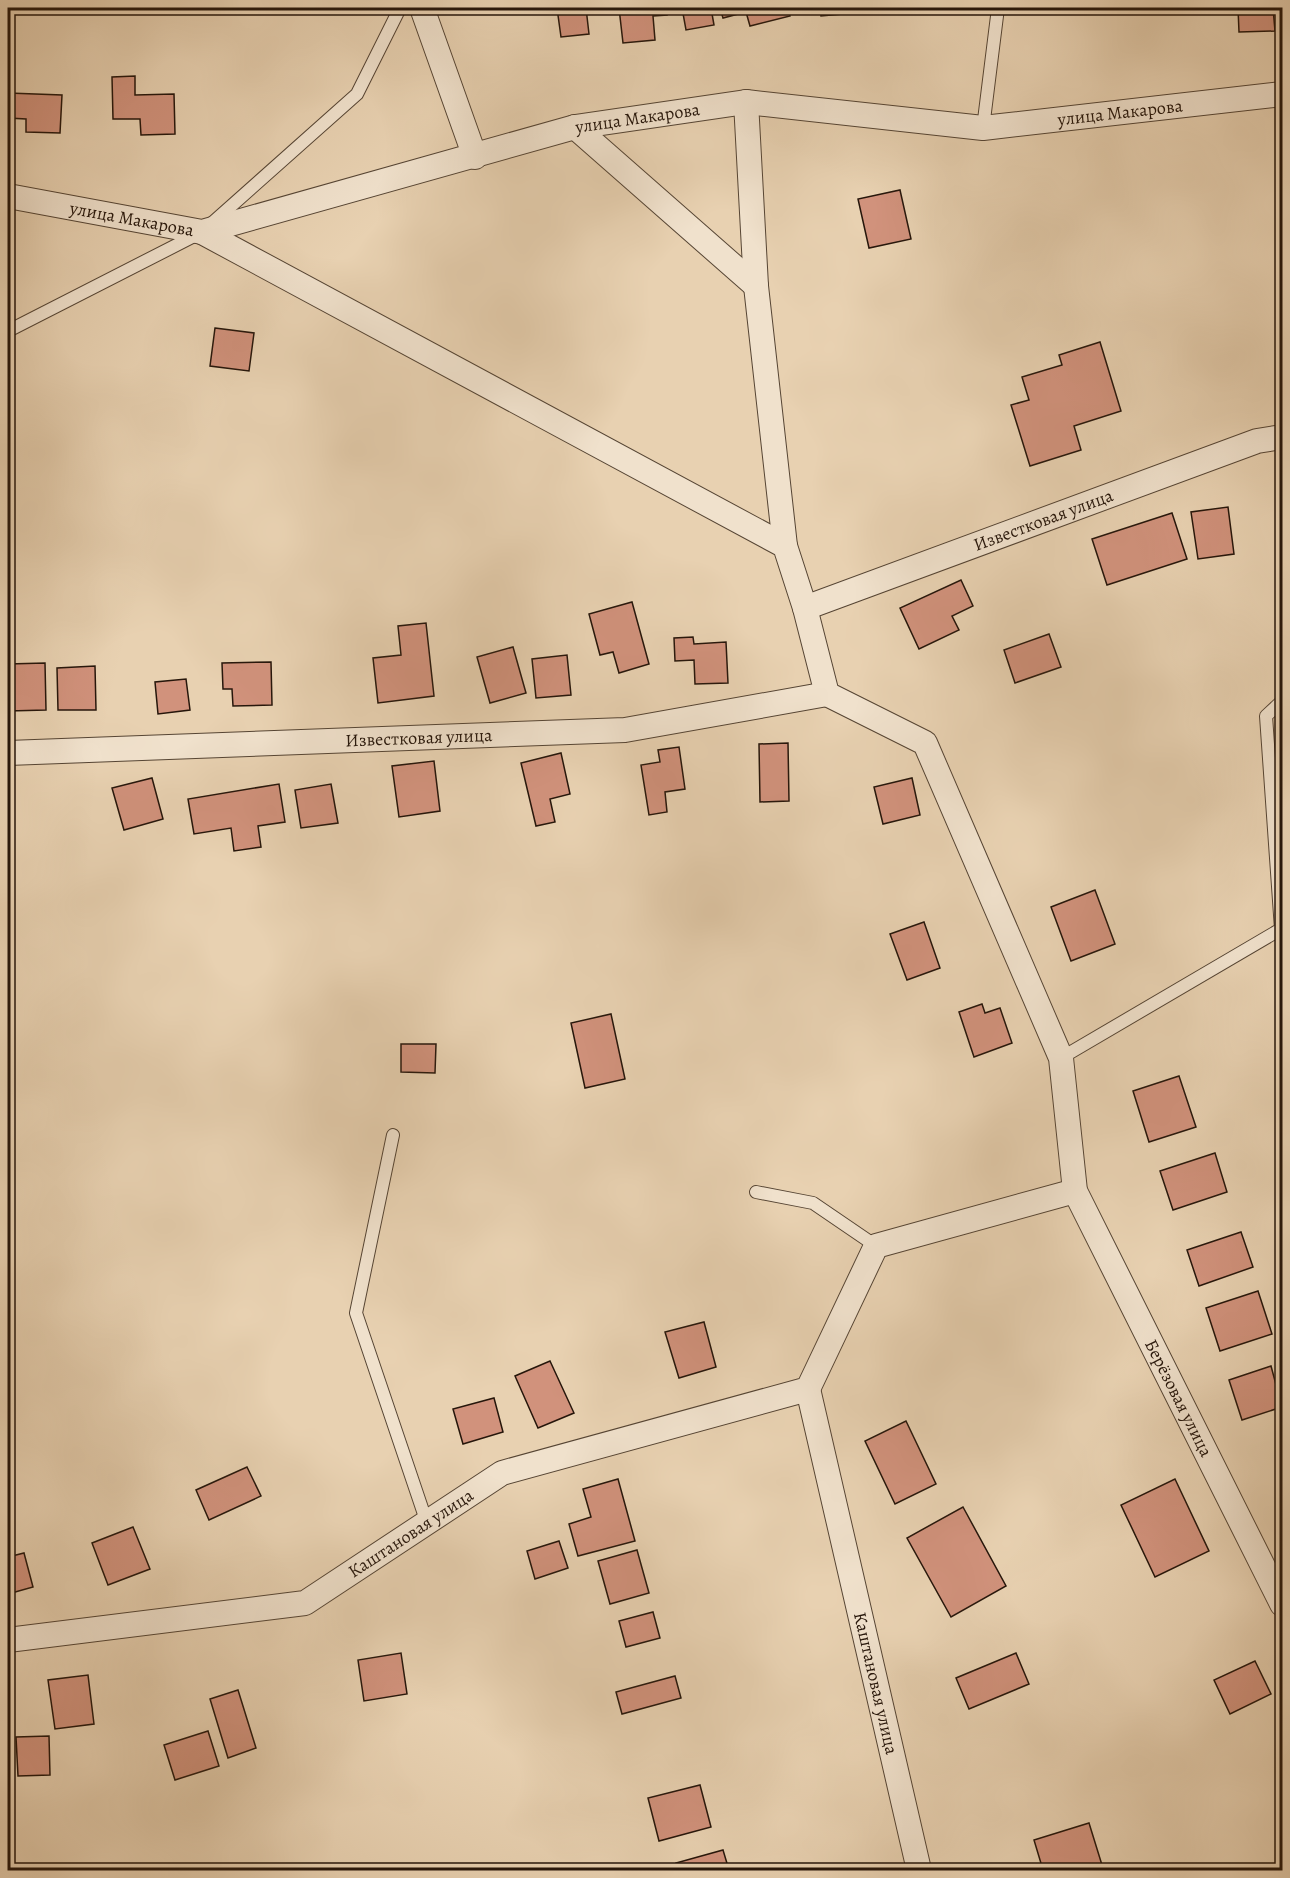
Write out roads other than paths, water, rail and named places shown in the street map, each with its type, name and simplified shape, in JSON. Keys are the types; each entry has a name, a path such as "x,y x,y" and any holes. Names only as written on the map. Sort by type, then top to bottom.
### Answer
{"street":[{"path":"423,8 475,157"},
{"name":"улица Макарова","path":"8,196 202,232 575,127 746,102 983,128 1282,94"},
{"path":"746,102 756,286 785,546 805,608 827,694 925,743 1061,1058 1075,1191 876,1246 808,1389"},
{"path":"575,127 756,286"},
{"path":"202,232 785,546"},
{"name":"Известковая улица","path":"805,608 1257,441 1282,437"},
{"name":"Известковая улица","path":"8,753 625,730 827,694"},
{"name":"Берёзовая улица","path":"1075,1191 1282,1604"},
{"name":"Каштановая улица","path":"8,1640 305,1603 502,1473 808,1389 919,1870"}],"lane":[{"path":"8,331 202,232 357,94 400,8"},
{"path":"983,128 998,8"},
{"path":"1061,1058 1281,929 1266,716 1282,701"},
{"path":"393,1135 356,1313 427,1523"},
{"path":"756,1192 813,1203 876,1246"}]}
